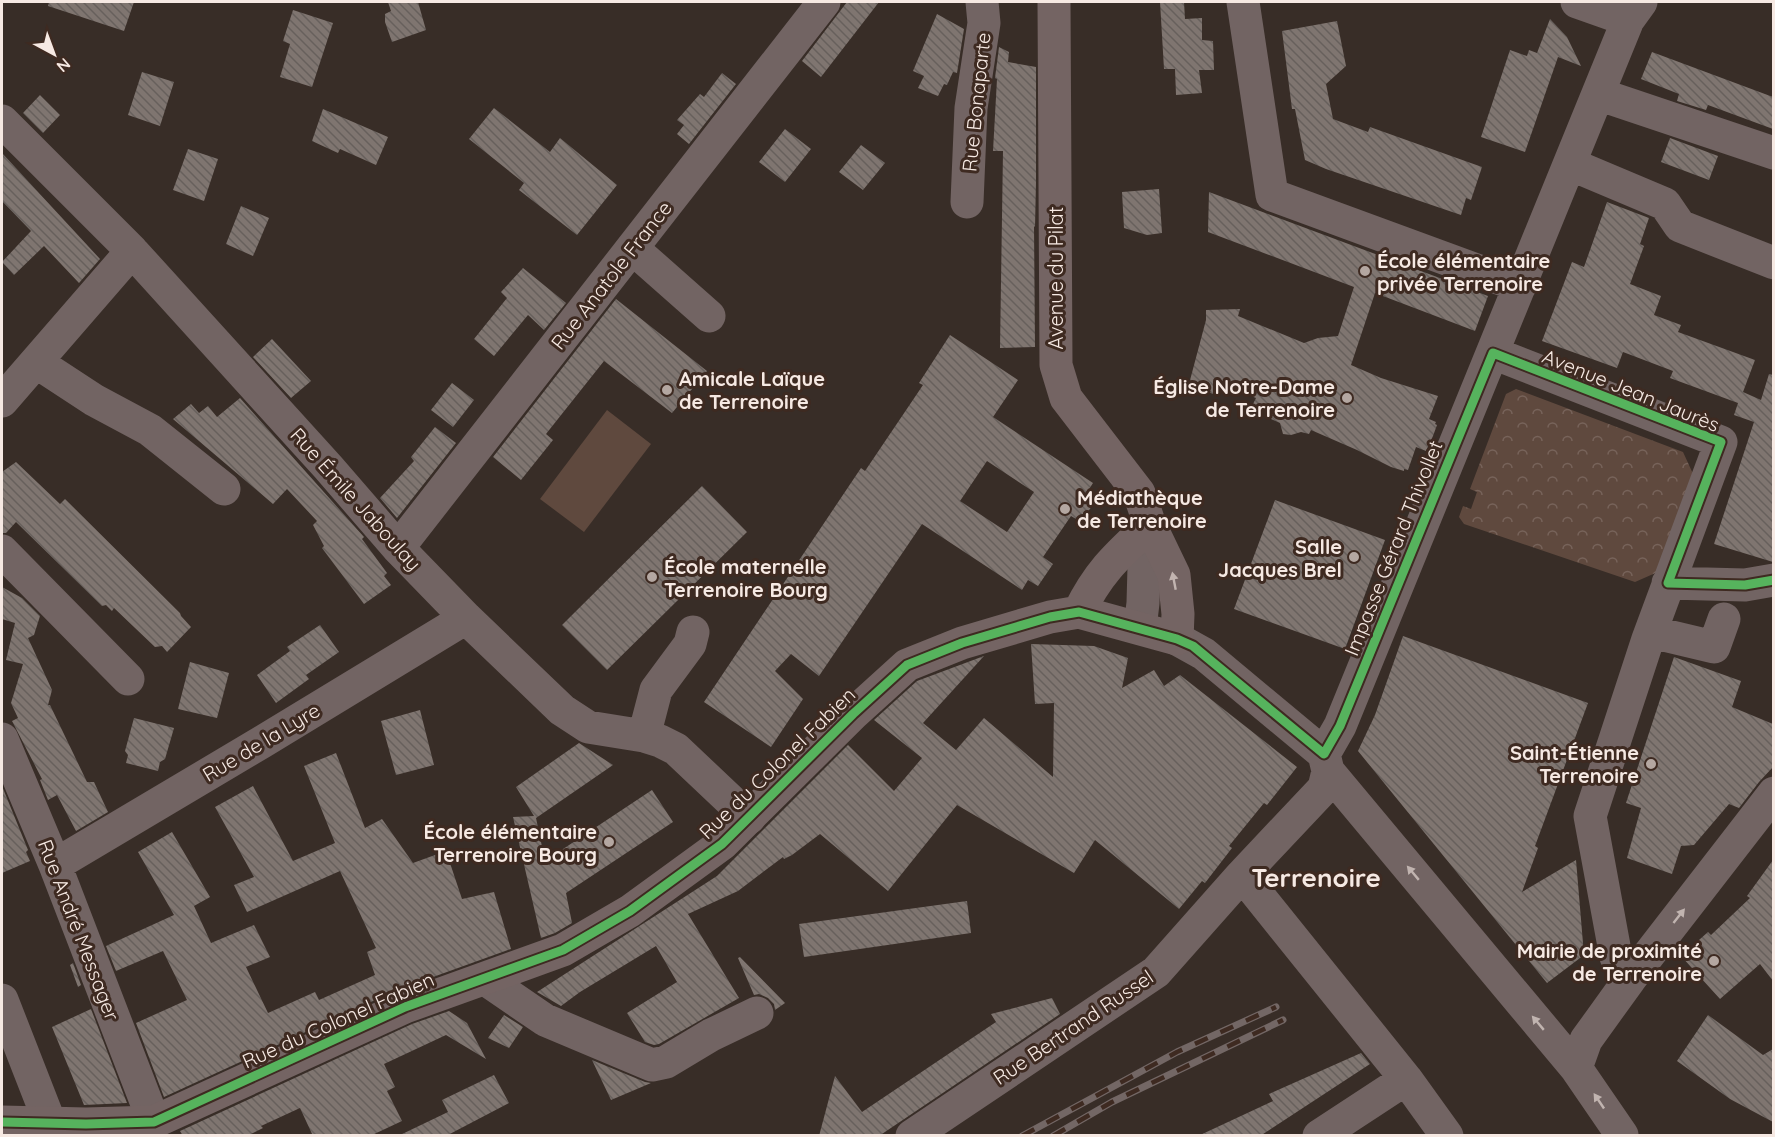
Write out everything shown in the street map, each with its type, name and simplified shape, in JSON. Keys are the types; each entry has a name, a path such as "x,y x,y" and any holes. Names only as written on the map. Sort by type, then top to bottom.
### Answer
{"main road":[{"name":"Avenue du Pilat","path":"1054,2 1056,365 1066,399 1139,493 1150,525 1174,575 1178,614 1177,639"},
{"path":"1079,612 1095,582 1112,560 1150,525"},
{"name":"Rue du Colonel Fabien","path":"2,1122 154,1122 405,1007 563,950 630,910 722,844 853,714 907,665 962,643 1050,617 1079,612 1177,639"}],"street":[{"name":"Rue Anatole France","path":"398,548 824,2"},
{"name":"Rue Bonaparte","path":"967,202 971,108 984,23 982,2"},
{"path":"1243,2 1272,195 1520,286"},
{"path":"1577,2 1635,11"},
{"name":"Impasse Gérard Thivollet","path":"1242,875 1324,788 1326,762 1340,726 1598,94 1635,11"},
{"path":"1598,94 1773,153"},
{"name":"Rue Émile Jaboulay","path":"2,122 132,251 328,467 398,548 466,618 574,719 588,727 644,736 660,741 676,750 749,818"},
{"path":"1570,164 1665,204 1680,226 1773,263"},
{"path":"632,248 709,316"},
{"path":"2,401 132,251"},
{"name":"Avenue Jean Jaurès","path":"1492,353 1720,442 1651,632 1590,816 1616,957 1630,979"},
{"path":"36,362 94,400 150,430 224,489"},
{"path":"1140,628 1144,567 1150,525"},
{"path":"2,551 128,679"},
{"path":"1668,584 1745,585 1773,580"},
{"name":"Rue de la Lyre","path":"55,865 466,618"},
{"path":"1651,632 1714,647 1724,619"},
{"path":"644,736 656,690 690,644 693,632"},
{"name":"Rue du Colonel Fabien","path":"1177,639 1204,654 1326,762 1576,1068 1621,1135"},
{"name":"Rue André Messager","path":"2,739 55,865 154,1122"},
{"path":"1576,1068 1586,1040 1773,793"},
{"path":"1242,875 1406,1079 1447,1136"},
{"name":"Rue Bertrand Russel","path":"912,1136 1156,972 1242,875"},
{"path":"485,979 545,1020 652,1065 666,1062 711,1035 757,1013"},
{"path":"2,1000 9,1046 50,1123"},
{"path":"1319,1136 1406,1079"},
{"path":"1621,1135 1629,1136"}],"green space":[{"path":"1516,389 1683,452 1694,476 1660,571 1635,582 1464,524 1459,517 1463,506 1471,509 1477,492 1470,489 1506,394"},
{"path":"607,410 651,444 584,532 540,499"}],"building":[{"path":"49,2 134,2 124,31 48,6"},
{"path":"388,2 418,2 426,30 392,42 385,22 385,14 391,11"},
{"path":"847,2 879,2 821,77 802,61"},
{"path":"1160,2 1184,2 1185,19 1202,18 1202,40 1213,41 1214,70 1199,70 1202,93 1176,95 1175,69 1164,69"},
{"path":"293,10 333,23 312,87 280,77 290,44 283,41"},
{"path":"937,14 964,29 957,73 953,72 947,85 944,84 938,96 918,88 924,76 913,71"},
{"path":"1550,19 1567,37 1581,66 1558,57 1525,152 1481,137 1510,50 1527,56 1529,50 1537,53"},
{"path":"1337,21 1346,66 1326,84 1333,119 1368,132 1370,127 1482,167 1471,200 1466,198 1461,215 1305,160 1295,109 1292,109 1282,31"},
{"path":"999,47 1009,52 1008,62 1036,67 1035,347 1000,348 1003,151 993,151 997,79 995,78"},
{"path":"1652,52 1773,97 1773,129 1708,105 1706,110 1677,101 1679,94 1641,79"},
{"path":"142,72 174,82 160,126 128,115"},
{"path":"722,73 736,84 689,144 677,134 684,125 677,120 700,94 704,97"},
{"path":"40,95 60,115 43,133 23,113"},
{"path":"494,108 550,152 560,138 617,185 577,235 519,190 524,183 469,139"},
{"path":"323,109 388,137 376,165 340,149 338,153 312,141"},
{"path":"785,129 811,149 785,182 759,162"},
{"path":"1670,138 1718,156 1709,180 1661,162"},
{"path":"861,145 885,163 863,190 839,172"},
{"path":"188,149 218,159 204,201 173,190"},
{"path":"2,153 100,259 79,283 44,246 14,275 2,262 31,231 2,201"},
{"path":"1159,189 1162,233 1147,235 1124,228 1122,192"},
{"path":"1209,192 1488,296 1475,331 1375,293 1351,365 1381,378 1438,396 1429,419 1437,425 1433,436 1426,451 1416,447 1408,470 1391,467 1311,430 1309,434 1301,432 1291,435 1283,434 1280,423 1271,419 1273,415 1253,404 1256,398 1217,382 1213,394 1189,384 1206,320 1206,310 1240,309 1238,316 1304,343 1318,338 1338,336 1354,287 1208,232"},
{"path":"1607,202 1649,218 1640,244 1644,246 1630,284 1661,296 1654,315 1681,325 1678,332 1755,360 1743,392 1761,400 1769,374 1773,375 1773,562 1714,544 1754,422 1734,415 1738,403 1670,378 1673,371 1623,352 1617,368 1542,341 1572,262 1584,267"},
{"path":"241,206 269,218 253,256 226,244"},
{"path":"523,268 566,303 544,330 528,315 494,356 474,339 507,298 501,292"},
{"name":"Amicale Laïque de Terrenoire","path":"616,299 707,371 672,413 604,361 546,434 553,440 521,480 493,457"},
{"path":"950,335 1018,380 993,417 1093,483 1086,494 1096,500 1081,522 1071,516 1043,557 1053,564 1038,586 1028,580 1022,590 922,524 819,676 791,654 775,671 803,699 771,747 704,702 861,468 865,471 923,385 919,383","holes":["987,461 1034,492 1007,532 960,501"]},
{"path":"272,339 311,381 291,398 253,357"},
{"path":"452,383 474,400 453,427 431,410"},
{"path":"240,398 364,537 362,539 387,573 384,576 391,585 364,604 322,548 324,546 313,525 317,521 287,489 273,504 173,419 191,404 199,413 208,406 217,417"},
{"path":"435,427 456,443 397,518 380,498 414,461 411,457"},
{"path":"16,462 60,504 65,499 180,613 191,627 167,652 162,646 155,647 114,608 112,611 106,605 102,606 16,522 6,533 2,533 2,472"},
{"name":"École maternelle Terrenoire Bourg","path":"702,486 747,532 607,670 562,625"},
{"path":"1275,500 1385,540 1345,649 1234,609"},
{"path":"2,587 22,598 40,616 34,635 28,638 52,690 48,705 87,782 94,782 108,812 76,831 57,795 48,800 40,780 42,779 12,721 18,718 11,703 23,664 6,660 15,623 2,619"},
{"path":"320,625 339,652 306,675 309,679 276,703 257,675 290,651 287,647"},
{"path":"1403,636 1588,703 1535,846 1538,848 1522,892 1576,860 1584,955 1547,983 1358,751 1375,715"},
{"path":"1031,644 1094,646 1128,658 1122,688 1154,670 1164,686 1180,675 1297,767 1267,805 1264,803 1229,846 1232,848 1205,883 1202,881 1179,909 1095,840 1074,873 957,805 888,891 820,834 792,855 784,859 783,857 738,891 688,914 739,998 659,1044 645,1042 627,1013 677,982 656,946 561,1006 537,992 717,876 848,745 894,791 922,758 874,720 917,681 984,656 923,723 956,750 984,718 1053,777 1054,703 1035,704"},
{"path":"1674,657 1741,681 1732,707 1773,724 1773,767 1739,808 1729,804 1694,845 1681,846 1672,874 1627,858 1641,808 1626,803"},
{"path":"190,662 229,673 217,718 178,709"},
{"path":"420,710 434,765 396,775 381,721"},
{"path":"134,718 174,728 165,759 160,762 158,771 126,763 128,755 125,751"},
{"path":"579,743 613,765 536,818 545,861 652,790 673,822 566,893 572,923 541,938 513,817 534,816 516,787"},
{"path":"336,753 365,828 382,819 413,863 446,851 462,899 494,892 511,949 397,990 164,1097 136,1023 187,1000 163,951 116,971 106,946 174,915 138,852 172,832 210,897 194,906 211,943 254,925 270,957 246,967 268,1013 315,992 319,1000 375,975 367,952 376,948 340,871 247,912 234,885 254,877 215,807 253,786 293,861 335,843 304,766"},
{"path":"2,786 28,850 26,852 30,861 2,873"},
{"path":"1773,860 1773,981 1760,964 1720,999 1681,956 1708,932 1711,935 1750,898 1747,896"},
{"path":"967,901 971,933 804,957 799,924"},
{"path":"740,957 785,1003 775,1010 774,1004 768,998 759,994 754,995 738,958"},
{"path":"73,963 81,985 78,987 70,965"},
{"path":"1052,998 1060,1014 879,1136 819,1136 835,1076 862,1112 996,1022 991,1014"},
{"path":"91,1009 127,1103 84,1105 52,1027"},
{"path":"449,1011 467,1023 486,1059 446,1035 384,1064 395,1087 387,1091 402,1121 370,1136 313,1136 300,1108 261,1126 263,1128 247,1136 183,1136 180,1131 412,1024"},
{"path":"504,1015 523,1027 509,1048 488,1038"},
{"path":"1708,1015 1763,1055 1773,1049 1773,1122 1730,1099 1677,1061"},
{"path":"1361,1053 1370,1064 1260,1136 1198,1136 1273,1101 1269,1094"},
{"path":"592,1060 645,1082 651,1083 611,1100"},
{"path":"494,1075 509,1103 446,1136 398,1136 448,1112 442,1100"}],"railway":[{"path":"1022,1136 1177,1052 1276,1007"},
{"path":"1053,1136 1112,1102 1283,1020"}],"cycle path":[{"path":"2,1122 86,1124 154,1122 405,1007 563,950 630,911 722,844 853,714 907,665 962,643 1050,617 1079,612 1177,639 1193,646 1324,754 1340,726 1493,353 1721,442 1668,583 1745,585 1774,580"}],"place":[{"name":"École élémentaire privée Terrenoire","path":"1365,271"},
{"name":"Amicale Laïque de Terrenoire","path":"667,390"},
{"name":"Église Notre-Dame de Terrenoire","path":"1347,398"},
{"name":"Médiathèque de Terrenoire","path":"1065,509"},
{"name":"Salle Jacques Brel","path":"1354,557"},
{"name":"École maternelle Terrenoire Bourg","path":"652,577"},
{"name":"Saint-Étienne Terrenoire","path":"1651,764"},
{"name":"École élémentaire Terrenoire Bourg","path":"609,842"},
{"name":"Mairie de proximité de Terrenoire","path":"1714,961"}],"district":[{"name":"Terrenoire","path":"1316,877"}]}
